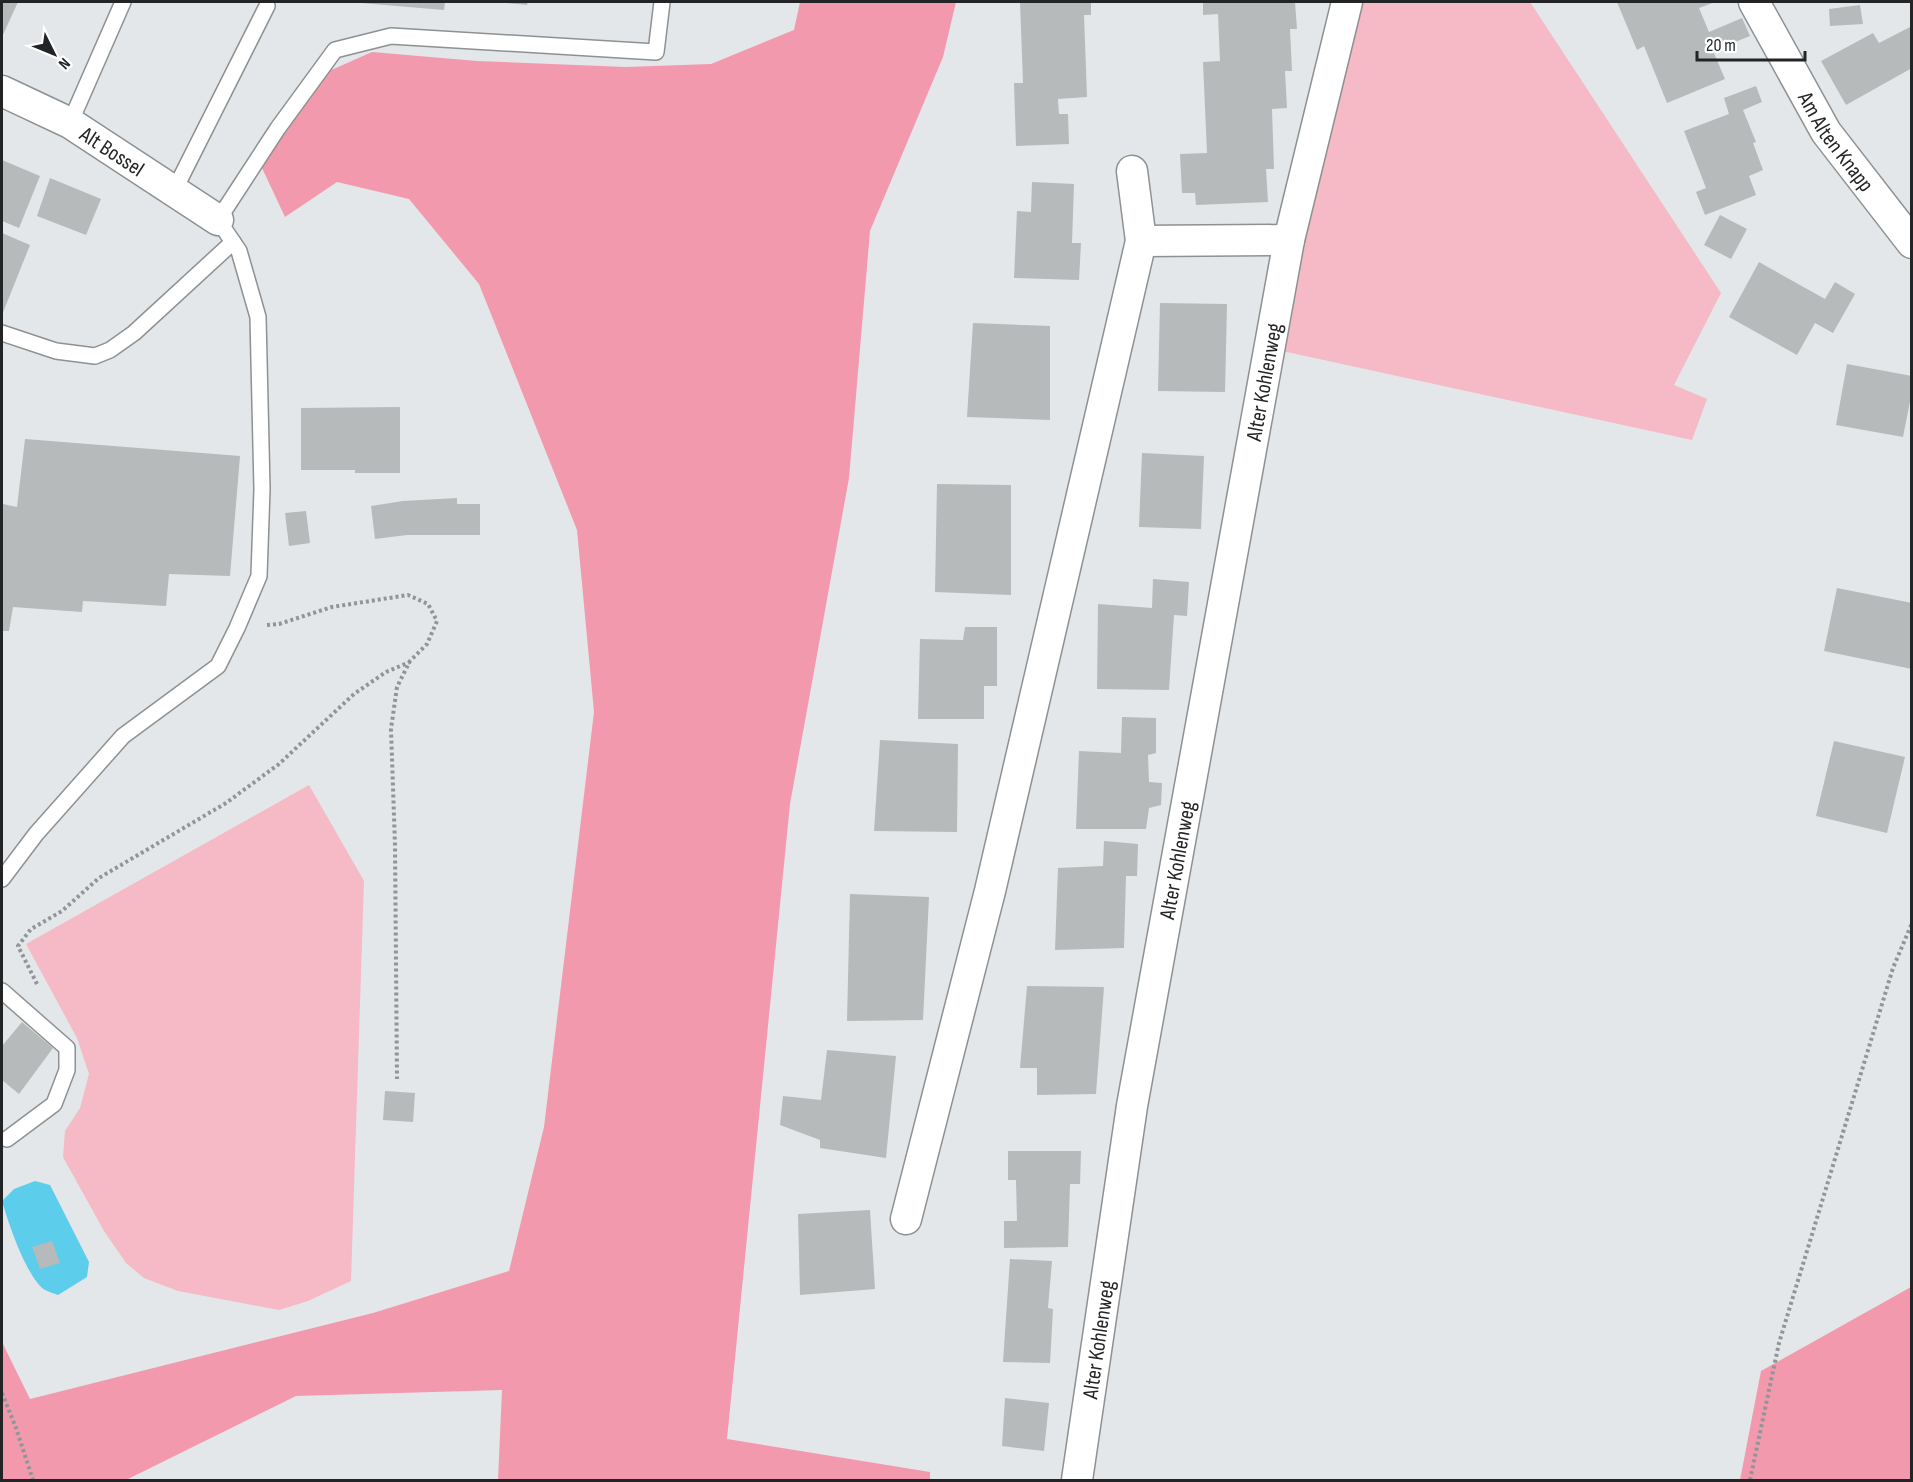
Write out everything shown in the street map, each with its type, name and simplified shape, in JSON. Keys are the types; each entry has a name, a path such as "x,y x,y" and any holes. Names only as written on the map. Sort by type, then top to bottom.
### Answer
{"street":[{"name":"Alter Kohlenweg","path":"1077,1480 1132,1106 1289,240 1347,2"},
{"name":"Am Alten Knapp","path":"1754,2 1826,132 1911,243"},
{"name":"Alt Bossel","path":"2,91 70,123 174,191 225,231"},
{"path":"906,1219 990,891 1141,241 1132,171"},
{"path":"1141,241 1289,240"}],"lane":[{"path":"70,123 123,2"},
{"path":"2,333 56,351 95,356 110,350 134,333 225,231 278,128 335,50 391,36 656,52 662,2"},
{"path":"174,191 267,6"},
{"path":"2,879 36,834 123,736 218,666 259,576 262,489 258,317 242,259 225,231"},
{"path":"2,991 67,1048 67,1070 54,1104 7,1139"}],"path":[{"path":"237,628 279,624 332,607 408,595 429,604 437,621 427,644 410,661 397,687 391,729 395,845 396,1078"},
{"path":"39,989 18,946 32,929 62,911 99,878 226,803 279,764 354,694 387,672 410,661"},
{"path":"1750,1480 1779,1343 1893,968 1911,922"},
{"path":"2,1393 33,1480"}],"shaded area":[{"path":"800,2 956,2 943,57 870,231 849,478 790,804 727,1439 930,1472 930,1480 498,1480 502,1390 296,1396 126,1480 2,1480 2,1342 30,1399 373,1313 509,1271 544,1127 594,712 577,530 479,284 409,199 337,182 285,217 262,168 320,75 372,52 477,61 626,67 711,64 794,30"},
{"path":"1352,2 1530,2 1721,293 1674,385 1707,399 1692,440 1273,349"},
{"path":"309,785 364,881 351,1281 308,1301 279,1310 178,1291 144,1278 126,1263 104,1231 63,1157 65,1131 80,1108 89,1074 77,1038 26,944"},
{"path":"1911,1287 1911,1480 1740,1480 1761,1371"}],"water":[{"path":"35,1181 50,1185 89,1262 87,1277 58,1295 41,1287 29,1269 13,1234 2,1201 14,1189"}],"building":[{"path":"2,2 18,2 2,37"},
{"path":"361,2 445,2 444,10"},
{"path":"506,2 528,2 527,5"},
{"path":"1020,2 1091,2 1091,15 1084,15 1087,97 1058,99 1059,114 1068,114 1069,144 1016,146 1014,83 1023,83"},
{"path":"1203,2 1295,2 1297,29 1290,29 1292,71 1285,71 1287,108 1272,109 1274,169 1266,169 1268,202 1196,205 1195,193 1182,193 1180,154 1207,153 1203,62 1220,61 1218,14 1203,15"},
{"path":"1617,2 1715,2 1699,8 1709,32 1742,18 1750,36 1713,51 1725,79 1667,103 1644,46 1637,50"},
{"path":"1860,5 1863,24 1830,26 1829,9"},
{"path":"1912,26 1912,68 1846,105 1821,61 1873,33 1879,43"},
{"path":"1756,86 1762,102 1743,110 1756,142 1753,143 1763,170 1749,176 1756,195 1705,215 1696,192 1706,188 1684,131 1729,114 1724,98"},
{"path":"2,160 40,176 19,228 2,221"},
{"path":"50,178 101,199 86,235 37,216"},
{"path":"1032,182 1074,184 1072,243 1081,243 1079,280 1014,278 1017,211 1031,212"},
{"path":"1720,215 1747,229 1731,259 1704,245"},
{"path":"2,233 30,245 2,315"},
{"path":"1759,262 1825,299 1835,282 1855,294 1833,333 1815,323 1797,355 1729,317"},
{"path":"1160,303 1227,304 1225,392 1158,391"},
{"path":"973,323 1050,326 1050,420 967,417"},
{"path":"1847,364 1912,376 1912,391 1903,437 1836,425"},
{"path":"400,407 400,473 301,470 301,408"},
{"path":"25,439 240,456 230,576 169,574 166,606 83,601 82,612 13,607 9,631 2,631 2,509 3,504 17,507"},
{"path":"1142,453 1204,456 1201,529 1139,527"},
{"path":"937,484 1011,485 1011,595 935,592"},
{"path":"457,498 457,504 480,504 480,535 407,535 375,539 371,506 403,501"},
{"path":"306,511 310,543 289,546 285,513"},
{"path":"1153,579 1189,582 1187,616 1174,615 1169,690 1097,689 1098,604 1152,608"},
{"path":"1837,588 1912,603 1912,669 1824,651"},
{"path":"965,627 997,627 997,686 984,686 984,719 918,719 920,639 963,640"},
{"path":"1122,717 1156,718 1156,753 1148,755 1149,782 1162,783 1161,805 1149,808 1146,829 1076,829 1079,751 1121,753"},
{"path":"880,740 958,744 957,832 874,831"},
{"path":"1834,741 1905,757 1887,833 1816,816"},
{"path":"1104,841 1138,844 1137,876 1126,876 1124,948 1055,950 1058,868 1103,866"},
{"path":"850,894 929,897 923,1020 847,1021"},
{"path":"1027,986 1104,987 1096,1094 1037,1095 1037,1068 1020,1068"},
{"path":"22,1022 53,1048 19,1094 2,1080 2,1046"},
{"path":"827,1050 896,1056 886,1158 820,1148 820,1140 780,1125 783,1096 821,1100"},
{"path":"385,1091 415,1093 413,1122 383,1120"},
{"path":"1008,1151 1081,1151 1080,1184 1070,1184 1068,1247 1004,1248 1004,1221 1017,1221 1016,1180 1008,1180"},
{"path":"870,1210 875,1289 800,1295 798,1214"},
{"path":"52,1241 60,1263 40,1269 32,1247"},
{"path":"1010,1259 1052,1261 1048,1308 1053,1309 1050,1363 1003,1362"},
{"path":"1005,1398 1049,1403 1044,1451 1002,1446"}]}
